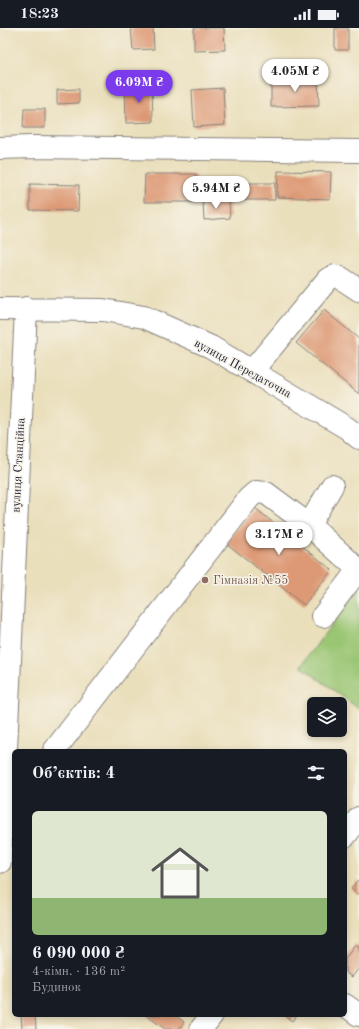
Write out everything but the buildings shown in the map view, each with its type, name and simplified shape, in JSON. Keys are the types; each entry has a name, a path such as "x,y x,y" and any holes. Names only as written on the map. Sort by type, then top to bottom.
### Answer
{"street":[{"path":"1,152 32,147 359,150"},
{"path":"252,371 328,279 335,276 341,278 359,290"},
{"name":"вулиця Передаточна","path":"0,309 26,308 103,310 144,317 211,347 347,428 359,438"},
{"name":"вулиця Станційна","path":"0,862 7,751 7,548 26,308"},
{"path":"309,526 332,486"},
{"path":"56,749 249,498 256,492 266,493 309,526 355,568 354,575 323,616"},
{"path":"347,833 359,818"},
{"path":"347,1007 359,1016"},
{"path":"201,1029 210,1017"}],"green space":[{"path":"359,587 359,709 347,700 347,697 343,697 301,666"}],"place":[{"name":"Гімназія №55","path":"205,580"}]}
